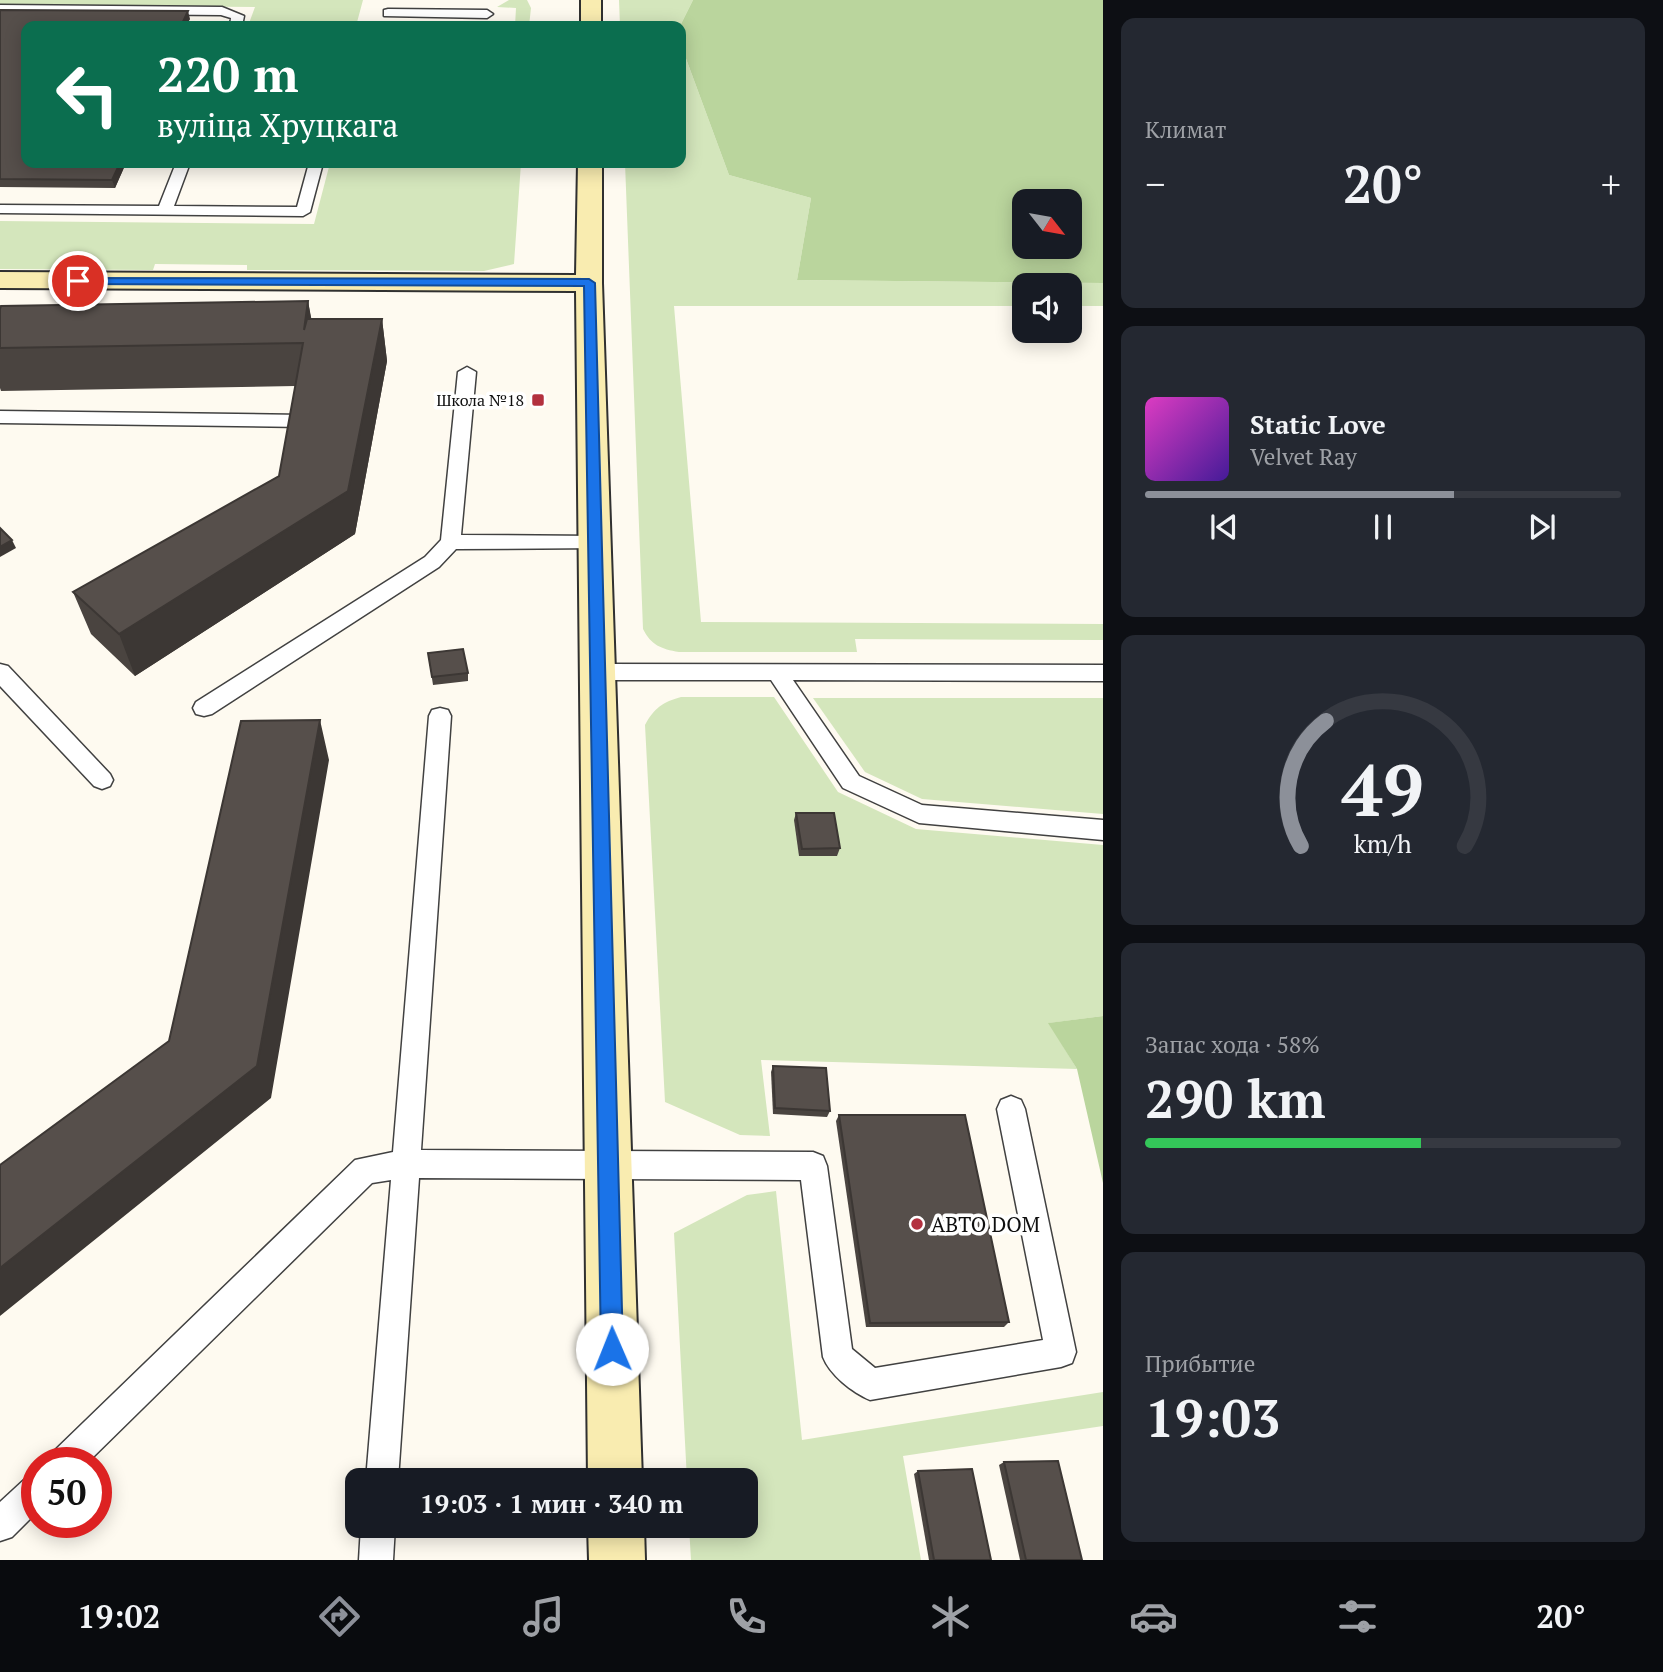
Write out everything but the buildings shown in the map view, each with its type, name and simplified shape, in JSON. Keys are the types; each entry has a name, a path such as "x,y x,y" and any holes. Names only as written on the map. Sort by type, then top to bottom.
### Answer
{"main road":[{"path":"590,21 591,0"},
{"path":"590,168 589,283 615,1468"},
{"path":"0,281 589,283"},
{"path":"616,1538 617,1560"}],"lane":[{"path":"388,13 486,20 488,0"},
{"path":"0,9 222,11 239,16 238,21"},
{"path":"165,211 181,168"},
{"path":"0,209 303,212 315,168"},
{"path":"204,708 432,562 451,542 467,372"},
{"path":"0,417 304,421"},
{"path":"451,542 596,543"},
{"path":"0,672 102,780"},
{"path":"598,672 1103,673"},
{"path":"777,673 851,782 919,814 1103,830"},
{"path":"383,1468 440,716"},
{"path":"80,1447 365,1170 406,1164 813,1166 838,1357 870,1384 1061,1352 1011,1109"},
{"path":"0,1525 21,1505"},
{"path":"376,1560 377,1538"}],"green space":[{"path":"0,0 363,0 357,21 250,21 255,7 0,5"},
{"path":"509,0 527,0 531,8 530,21 515,21 516,8 497,7"},
{"path":"619,0 693,0 682,21 620,21"},
{"path":"693,0 1103,0 1103,283 1082,283 1082,273 1012,273 1012,282 797,280 811,198 729,175 686,59 686,21 682,21"},
{"path":"686,59 729,175 811,198 797,280 1012,282 1012,306 674,306 701,622 1103,624 1103,640 855,639 857,652 679,652 657,645 643,629 625,168 686,168"},
{"path":"329,168 521,168 514,264 484,271 247,270 247,265 155,264 153,270 0,269 0,221 314,224"},
{"path":"1082,283 1103,283 1103,306 1082,306"},
{"path":"681,697 774,697 838,792 916,829 1103,845 1103,1016 1049,1023 1077,1069 761,1060 770,1136 740,1135 665,1102 645,725 660,706"},
{"path":"813,698 1103,698 1103,814 922,799 865,772"},
{"path":"1103,1016 1103,1183 1077,1069 1048,1023"},
{"path":"776,1191 802,1440 1103,1392 1103,1426 903,1456 921,1560 691,1560 690,1538 758,1538 758,1468 686,1468 674,1233 747,1195"}],"place":[{"name":"Школа №18","path":"538,400"},
{"name":"АВТО DOM","path":"917,1224"}],"route":[{"path":"78,281 589,283 612,1349"}]}
